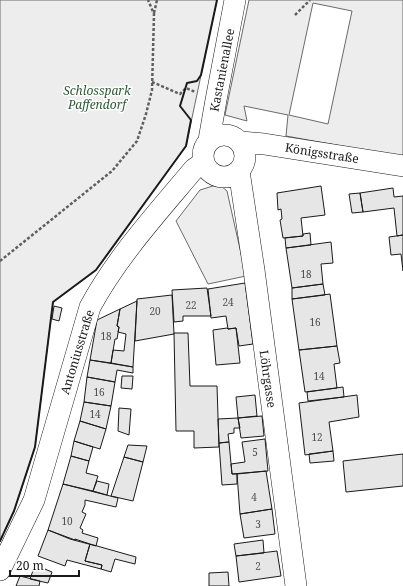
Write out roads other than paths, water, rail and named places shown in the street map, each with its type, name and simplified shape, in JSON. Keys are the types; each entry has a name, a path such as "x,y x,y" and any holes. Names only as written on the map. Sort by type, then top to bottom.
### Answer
{"street":[{"name":"Kastanienallee","path":"209,140 235,0"},
{"path":"222,134 229,135 241,142 246,154 243,166 233,175 226,177 218,176 207,168 204,162 204,150 209,140 222,134"},
{"name":"Königsstraße","path":"241,142 264,144 403,166"},
{"name":"Antoniusstraße","path":"0,570 34,500 90,307 101,287 140,234 194,169 204,162"},
{"name":"Löhrgasse","path":"238,171 254,270 296,586"}],"park label":[{"name":"Schlosspark Paffendorf","path":"97,97"}]}
